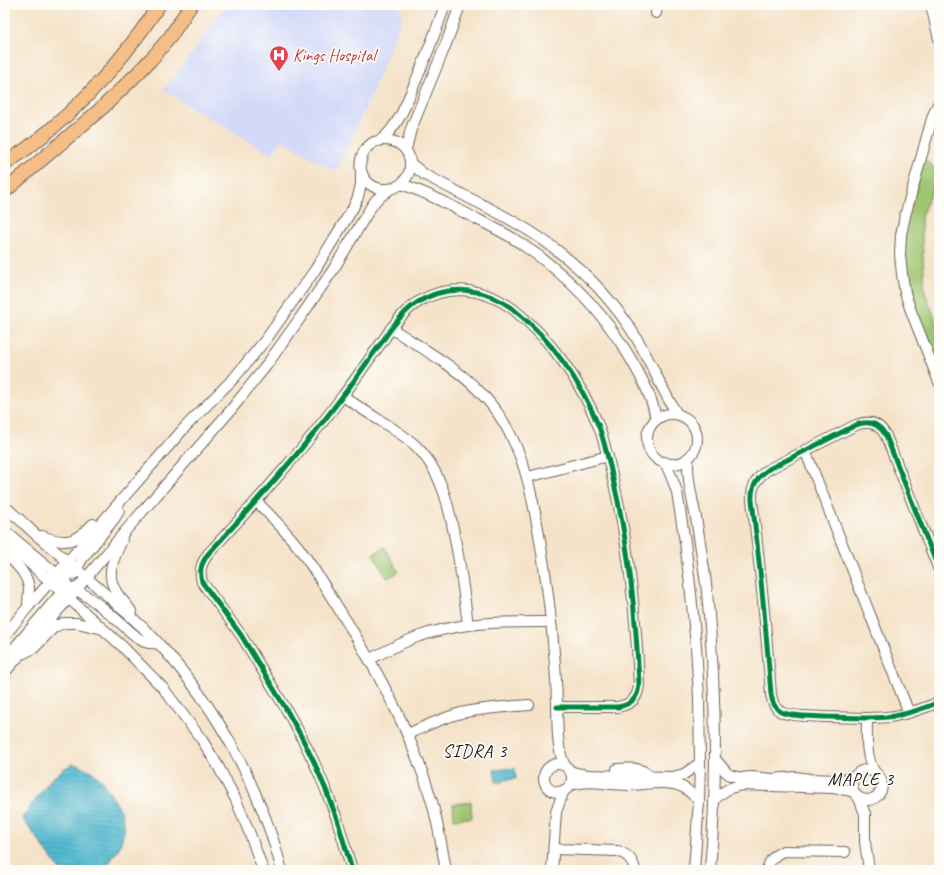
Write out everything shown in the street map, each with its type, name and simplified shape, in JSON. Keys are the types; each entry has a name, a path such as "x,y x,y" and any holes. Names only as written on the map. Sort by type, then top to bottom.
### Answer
{"main road":[{"path":"5,164 54,127 84,98 110,70 159,5"},
{"path":"5,191 102,108 138,73 170,37 191,5"}],"street":[{"path":"382,140 397,121 402,111 429,49 445,5"},
{"path":"406,149 411,129 441,57 460,5"},
{"path":"931,5 939,39"},
{"path":"939,102 933,116 905,216 900,255 905,293 939,382"},
{"path":"5,659 69,587 86,577 230,411 266,366 333,270 370,207 382,194 401,184 406,178 410,171 410,164 406,149 395,141 388,140 373,143 366,148 360,165 361,184 358,197 353,208 315,270 251,359 186,426 120,501 108,508 85,532 74,539 68,541 52,540 35,533"},
{"path":"410,164 433,180 503,215 532,232 553,247 585,275 618,311 637,339 677,414"},
{"path":"361,171 364,178 375,188 390,189"},
{"path":"401,184 423,192 495,228 542,258 572,283 606,321 628,354 649,395 656,420"},
{"path":"352,870 337,820 314,762 286,709 241,635 202,582 200,575 201,567 204,560 312,435 343,396 391,328 414,305 427,297 442,292 458,290 474,291 489,295 504,302 538,331 557,353 574,377 588,402 599,428 608,456 618,500 632,590 637,635 638,691 636,697 625,706 557,707"},
{"path":"391,328 451,367 481,392 505,424 522,459 528,477 540,539 551,622 554,650 558,744 560,756 572,778 556,812"},
{"path":"343,396 402,435 417,447 430,463 439,480 447,501 452,522 468,625"},
{"path":"669,414 677,414 684,417 694,427 697,434 697,441 695,448 688,458 673,464 657,458 651,452 648,444 648,435 650,427 656,420 669,414"},
{"path":"939,570 886,436 883,430 874,423 862,423 805,450 769,469 757,478 752,492 752,500 764,600 772,700 778,710 782,713 811,716 882,718 909,713 939,702"},
{"path":"805,450 909,713"},
{"path":"528,477 608,456"},
{"path":"688,458 688,476 707,591 712,645 715,759 710,870"},
{"path":"665,462 674,481 677,492 685,542 696,646 699,698 700,763 694,870"},
{"path":"256,500 284,530 314,569 370,659 389,694 408,734 425,779 438,827 446,870"},
{"path":"5,635 54,578 82,559 117,515 120,501"},
{"path":"5,507 134,620 158,643 181,670 203,699 240,761 263,813 282,870"},
{"path":"128,528 111,564 110,575 112,584 117,594 129,607 134,620"},
{"path":"5,531 54,578"},
{"path":"5,541 54,578 85,595 144,643 158,643"},
{"path":"5,552 23,572 27,581 29,591 28,607"},
{"path":"5,672 69,587 69,570 72,565"},
{"path":"69,587 103,629 163,688 202,740 236,800 250,834 262,870"},
{"path":"370,659 402,643 451,628 507,622 551,622"},
{"path":"20,654 28,652 34,648 54,628 64,623 77,623 103,629"},
{"path":"408,734 460,713 494,707 529,705"},
{"path":"714,800 729,788 742,785 768,786 778,793 796,794 808,793 821,787 839,788 867,800 872,799 879,794 882,785 881,780 875,773 868,757 867,718"},
{"path":"551,766 558,744"},
{"path":"868,750 863,764 853,782 853,789 863,808 865,820 865,842 869,870"},
{"path":"715,759 730,775 741,778 751,777 772,779 795,777 810,780 836,780 850,779 865,771 872,771 875,773"},
{"path":"552,870 556,812 554,800 544,780 546,770 551,766 560,764 567,769 582,774 672,777 689,771 700,763"},
{"path":"549,789 557,792 583,782 629,785 672,784 685,788 699,801"},
{"path":"865,820 872,799"},
{"path":"554,849 618,851 629,857 633,862 634,870"},
{"path":"767,870 768,864 772,858 783,851 845,852"}],"shaded area":[{"name":"Kings Hospital","path":"225,5 398,5 403,15 371,95 335,172 282,140 272,155 163,90 198,46"}],"green space":[{"path":"922,158 939,171 921,217 925,292 939,329 939,383 907,295 903,211"},
{"path":"385,547 399,572 387,578 373,554"},
{"path":"471,802 472,818 454,819 453,804"}],"water":[{"path":"73,764 92,771 101,780 120,809 125,828 120,846 105,870 60,870 22,818 50,780 65,768"},
{"path":"515,768 516,779 496,782 494,770"}],"cycle path":[{"path":"352,870 337,819 314,762 286,709 241,635 202,582 202,564 208,554 310,438 405,312 427,297 439,293 464,290 477,292 501,302 513,309 527,321 564,362 592,410 604,442 625,536 632,585 639,684 636,697 631,702 618,707 557,707"},
{"path":"939,570 886,436 877,425 869,423 856,425 769,469 761,475 754,486 752,500 763,597 771,694 775,707 785,714 797,716 878,718 895,716 939,702"}],"place":[{"name":"Kings Hospital","path":"279,72"}],"district":[{"name":"SIDRA 3","path":"475,751"},
{"name":"MAPLE 3","path":"861,779"}]}
